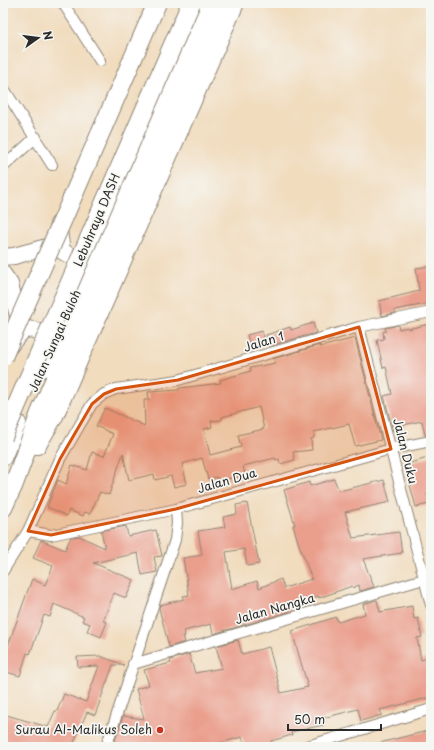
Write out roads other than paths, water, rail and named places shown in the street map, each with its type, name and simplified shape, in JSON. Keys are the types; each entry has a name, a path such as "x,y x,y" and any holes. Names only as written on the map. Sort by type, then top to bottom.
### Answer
{"highway":[{"path":"3,351 47,247 85,147 151,3"},
{"path":"3,357 157,3"},
{"name":"Lebuhraya DASH","path":"3,436 191,3"},
{"name":"Jalan Sungai Buloh","path":"3,458 203,3"},
{"path":"3,508 14,484 40,413 219,3"},
{"path":"14,484 54,416 236,3"},
{"path":"58,218 62,251 72,257 77,257 97,243"},
{"path":"3,257 14,256 47,247"},
{"path":"3,274 10,284 18,316"},
{"path":"3,357 20,332 29,329 39,332 49,339 51,350"}],"street":[{"path":"63,3 100,61"},
{"path":"3,87 36,137 52,165"},
{"path":"3,167 36,137"},
{"name":"Jalan 1","path":"28,531 60,459 92,404 104,394 116,389 178,380 359,327 431,312"},
{"name":"Jalan Duku","path":"359,327 431,606"},
{"name":"Jalan Dua","path":"28,531 51,535 176,509 391,449 431,440"},
{"path":"106,747 175,540 177,523 176,509"},
{"path":"3,571 28,531"},
{"name":"Jalan Nangka","path":"133,664 424,579"},
{"path":"304,747 431,709"}],"place":[{"name":"Surau Al-Malikus Soleh","path":"160,730"}]}
